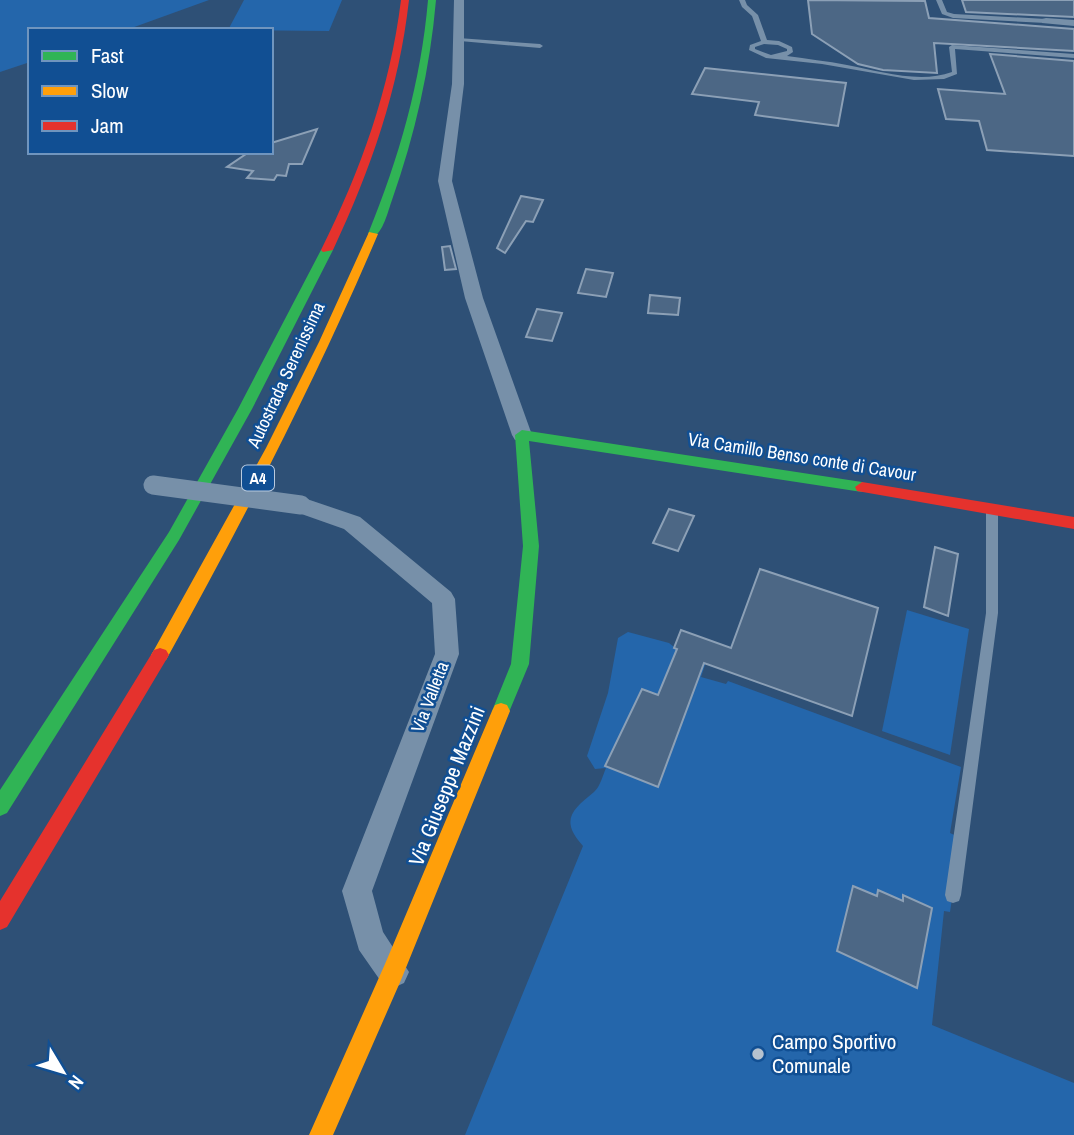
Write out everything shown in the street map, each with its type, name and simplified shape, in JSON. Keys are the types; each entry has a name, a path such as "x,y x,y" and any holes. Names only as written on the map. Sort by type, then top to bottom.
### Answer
{"main road":[{"name":"Autostrada Serenissima","path":"0,807 154,567 255,390 320,263 345,212 377,129 397,61 405,0"},
{"name":"Autostrada Serenissima","path":"0,920 207,573 300,395 381,216 397,172 426,62 432,0"},
{"name":"Via Camillo Benso conte di Cavour","path":"522,435 1074,523"},
{"name":"Via Giuseppe Mazzini","path":"321,1135 393,972 520,664 531,546 522,435"}],"street":[{"path":"459,0 458,84 445,181 474,298 522,435"},
{"path":"1046,21 1074,23"},
{"name":"Via Valletta","path":"153,485 301,505 352,523 443,599 447,654 357,891 370,939 393,972"}],"lane":[{"path":"742,0 744,6 755,15 764,41"},
{"path":"939,0 944,13 953,16 1046,21"},
{"path":"460,39 540,46"},
{"path":"822,62 779,43 764,41 755,44 752,50 759,54 822,62 885,75 946,78 955,73 952,47 1074,56"},
{"path":"777,57 788,54 790,48"},
{"path":"953,895 992,613 992,508"}],"shaded area":[{"path":"0,0 209,0 132,28 28,28 28,63 0,72"},
{"path":"244,0 342,0 329,31 229,28"},
{"path":"907,610 969,629 950,755 882,731"},
{"path":"681,630 713,641 701,677 726,684 728,681 961,767 950,833 961,838 950,912 944,911 932,1025 1074,1083 1074,1135 465,1135 583,846 570,822 575,810 598,787 606,768 595,769 587,756 608,693 618,638 628,632 669,643 674,647"}],"building":[{"path":"808,0 925,1 929,18 1074,29 1074,51 934,43 937,73 883,70 858,64 812,34"},
{"path":"962,0 1074,0 1074,17 966,12"},
{"path":"990,54 1074,61 1074,156 987,150 979,121 946,119 938,89 1005,94"},
{"path":"705,68 846,83 838,126 755,115 759,102 692,94"},
{"path":"317,129 302,164 289,164 286,176 277,175 274,180 247,178 253,171 227,167 246,154 273,154 273,142"},
{"path":"521,196 543,200 533,222 526,221 505,253 497,248"},
{"path":"450,246 456,269 445,270 442,247"},
{"path":"586,269 613,273 606,297 578,293"},
{"path":"650,295 680,298 678,315 648,313"},
{"path":"537,309 562,313 552,341 526,337"},
{"path":"669,509 694,516 678,551 653,543"},
{"path":"935,547 958,554 948,616 924,607"},
{"path":"760,569 878,608 852,716 704,663 658,787 605,766 642,689 658,695 677,649 674,648 681,630 731,648"},
{"path":"853,886 877,896 878,890 903,901 903,895 932,908 917,988 837,951"}],"traffic: fast":[{"path":"373,234 413,119 425,61 432,0"},
{"path":"0,807 174,536 245,409 327,250"},
{"path":"501,711 520,664 531,546 522,435 862,487"}],"traffic: slow":[{"path":"160,655 273,448 325,342 373,234"},
{"path":"321,1135 393,972 501,711"}],"traffic: jam":[{"path":"327,250 367,160 388,97 405,0"},
{"path":"862,487 1074,523"},
{"path":"0,920 160,655"}],"place":[{"name":"Campo Sportivo Comunale","path":"758,1054"}]}
